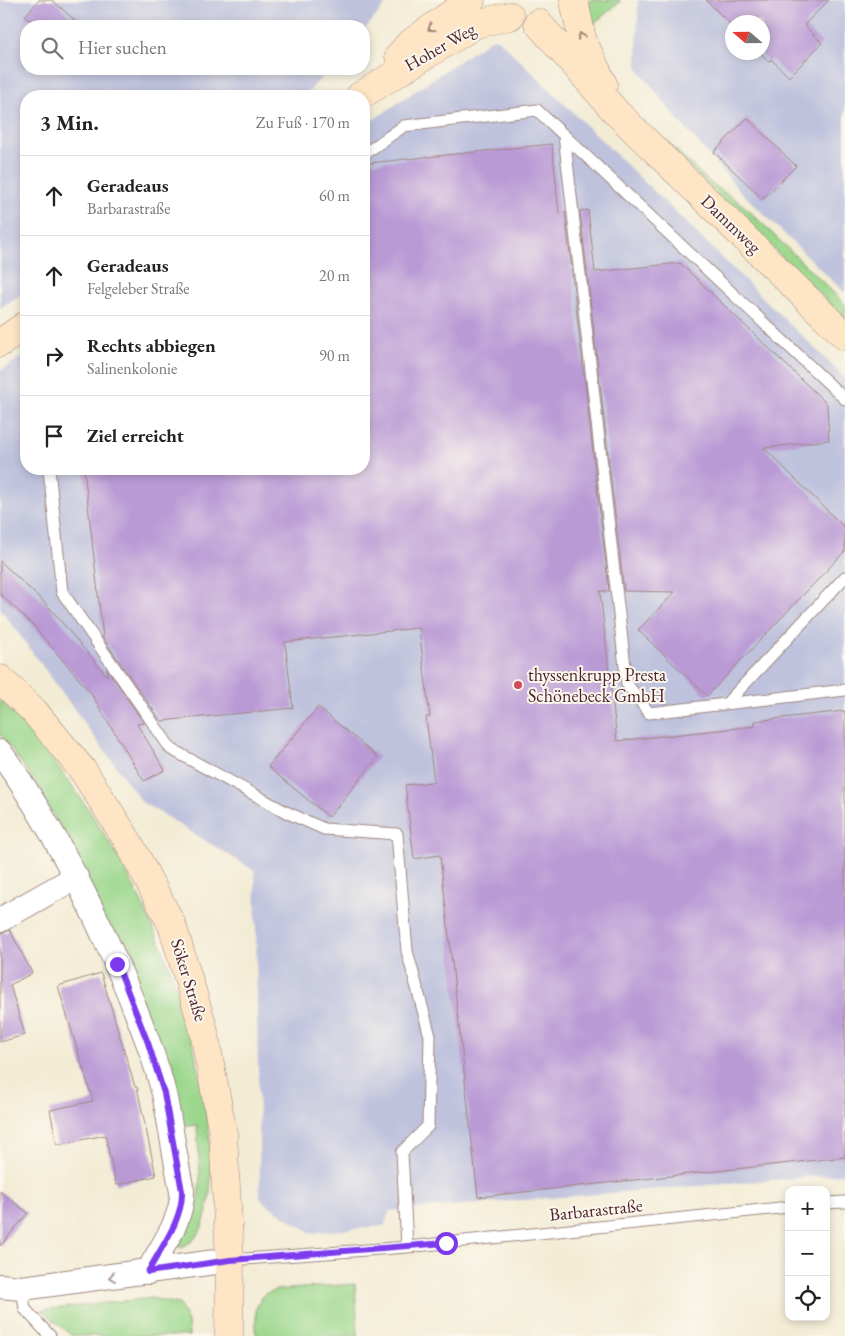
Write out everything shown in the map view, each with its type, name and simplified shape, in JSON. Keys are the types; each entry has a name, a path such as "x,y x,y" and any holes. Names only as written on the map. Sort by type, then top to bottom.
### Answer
{"street":[{"name":"Hoher Weg","path":"368,90 409,44 471,0"},
{"path":"503,8 523,22 538,23 558,16 574,1"},
{"name":"Dammweg","path":"574,1 582,39 616,112"},
{"name":"Hoher Weg","path":"369,90 503,8"},
{"name":"Dammweg","path":"538,23 616,112 845,336"},
{"path":"0,343 20,329"},
{"name":"Söker Straße","path":"0,679 34,711 84,772 129,843 172,925 203,1027 223,1132 230,1260 229,1336"},
{"path":"0,752 20,780 76,877 104,935 148,1043 164,1093 182,1191 182,1203 173,1226 148,1272"},
{"path":"0,920 76,877"},
{"path":"11,1287 148,1272 230,1260"}],"lane":[{"path":"370,150 404,126 537,110 845,399"},
{"path":"564,135 627,684 649,713 845,690"},
{"path":"50,475 62,592 171,748 286,812 324,830 397,834 407,951 430,1036 428,1126 402,1152 406,1247"},
{"path":"726,704 845,577"},
{"path":"830,1204 845,1202"},
{"name":"Barbarastraße","path":"230,1260 406,1247 785,1207"},
{"path":"11,1287 25,1309 50,1336"}],"shaded area":[{"path":"0,0 386,0 384,7 370,23 370,20 20,20 20,75 324,75 310,90 20,90 20,295 0,308"},
{"path":"638,0 845,0 845,293 739,190 668,108 637,67"},
{"path":"493,38 499,40 845,378 845,1174 390,1211 384,1226 311,1233 263,1202 260,1197 255,871 142,802 0,608 0,371 20,358 20,475 370,475 370,122"}],"green space":[{"path":"590,0 620,0 620,2 588,28"},
{"path":"666,141 708,181 744,206 845,304 845,318 664,143"},
{"path":"0,700 42,747 80,797 113,850 143,905 168,963 187,1022 201,1084 210,1146 211,1167 209,1200 204,1221 199,1234 180,1248 178,1239 198,1201 200,1175 197,1125 180,1127 85,871 31,776 0,734"},
{"path":"355,1284 358,1336 256,1336 256,1308 264,1294 276,1290"},
{"path":"151,1298 179,1304 188,1322 189,1336 72,1336 42,1310"}],"building":[{"path":"39,0 52,0 74,20 30,20 25,16"},
{"path":"706,0 829,0 804,25 822,43 789,77 771,59 769,62 767,60 770,60 770,15 725,15 725,19"},
{"path":"747,118 796,166 763,199 714,152"},
{"name":"thyssenkrupp Presta Schönebeck GmbH","path":"552,144 559,213 565,212 609,591 600,591 617,741 755,726 755,721 845,711 845,1157 478,1197 440,855 414,859 405,785 434,782 426,717 430,717 419,628 285,642 293,708 161,721 103,638 85,475 370,475 370,163"},
{"path":"588,210 595,272 680,263 827,404 829,440 764,448 845,528 845,551 707,696 638,630 675,592 624,591 580,211"},
{"path":"0,561 48,606 107,676 107,669 144,723 137,724 165,770 144,781 90,692 31,623 0,594"},
{"path":"318,707 378,757 329,817 268,767"},
{"path":"10,930 32,973 10,985 25,1035 0,1042 0,934"},
{"path":"101,973 135,1087 137,1087 156,1176 116,1185 105,1135 57,1145 50,1110 93,1101 58,986"},
{"path":"0,1191 28,1213 0,1246"}],"place":[{"name":"thyssenkrupp Presta Schönebeck GmbH","path":"518,685"}],"route":[{"path":"117,964 148,1043 164,1093 182,1191 182,1203 173,1226 148,1272 230,1260 446,1243"}]}
